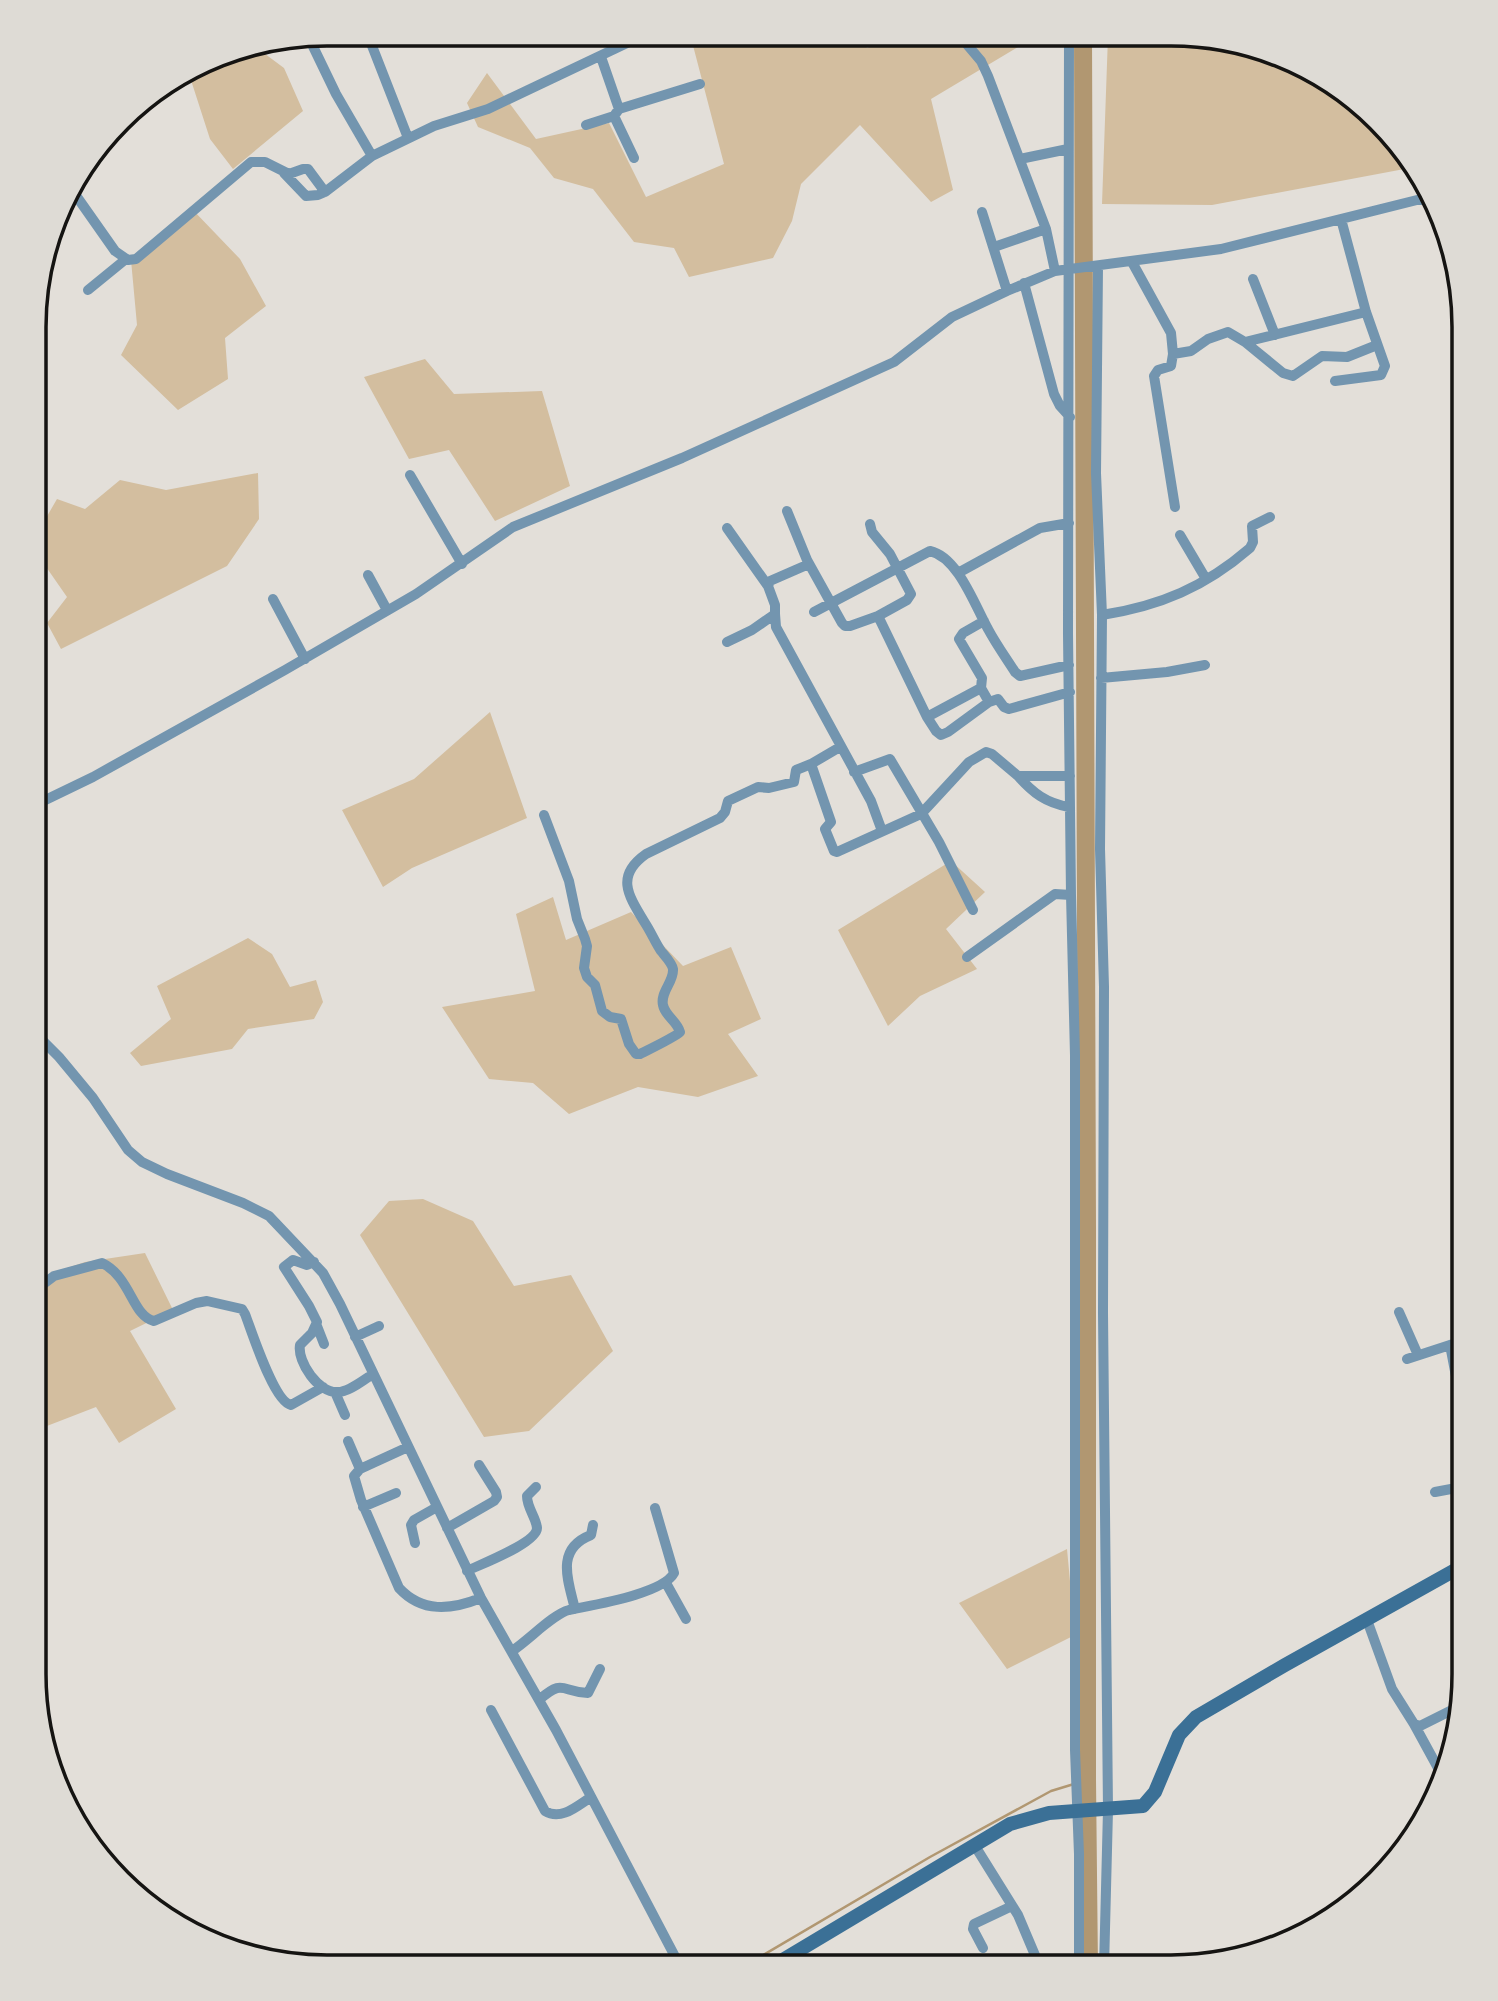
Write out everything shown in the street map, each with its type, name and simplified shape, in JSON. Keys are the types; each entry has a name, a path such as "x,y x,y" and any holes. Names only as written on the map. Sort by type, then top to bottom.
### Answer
{"main road":[{"path":"790,1955 1010,1824 1022,1819 1080,1809 1135,1808 1149,1801 1179,1735 1196,1717 1285,1664 1452,1572"}],"street":[{"path":"313,46 336,94 372,156"},
{"path":"372,46 408,138"},
{"path":"77,197 115,251 126,259 136,259 251,162 265,162 284,173 306,196 318,195 372,156 408,138 434,126 488,108 623,46"},
{"path":"969,46 981,61 1020,159 1046,229 1055,271"},
{"path":"1069,46 1069,807 1075,1055 1075,1750 1080,1809 1079,1955"},
{"path":"601,57 634,158"},
{"path":"586,125 700,84"},
{"path":"1020,159 1068,149"},
{"path":"284,173 293,174 308,169 325,192"},
{"path":"46,799 93,777 304,659 462,564 513,527 682,458 894,362 952,317 1007,290 1055,271 1222,249 1422,200"},
{"path":"982,212 1007,290"},
{"path":"1335,381 1381,375 1385,366 1366,312 1341,219"},
{"path":"994,247 1046,229"},
{"path":"88,290 126,259"},
{"path":"1132,262 1171,333 1171,366 1158,370 1154,376 1175,507"},
{"path":"1096,267 1096,473 1102,615 1100,849 1104,988 1104,1955"},
{"path":"1253,279 1276,335"},
{"path":"1024,284 1049,382 1057,401 1070,417"},
{"path":"1245,342 1366,312"},
{"path":"1173,354 1191,351 1208,338 1231,332 1283,373 1293,376 1322,356 1347,357 1377,345"},
{"path":"411,475 462,564"},
{"path":"787,511 829,604 845,626 878,616 910,598 911,594 890,554 872,532 870,524"},
{"path":"1102,615 1178,596 1250,548 1253,542 1252,526 1269,517"},
{"path":"958,573 1040,527 1069,523"},
{"path":"727,528 768,586 775,605 776,627 871,802 882,831"},
{"path":"1180,535 1206,579"},
{"path":"814,612 896,566 930,551 942,556 958,573 1015,672 1020,676 1069,665"},
{"path":"768,586 771,580 809,564"},
{"path":"368,575 387,610"},
{"path":"273,599 304,659"},
{"path":"727,642 752,630 775,614"},
{"path":"878,616 927,716 936,732 942,735 989,702 998,699 1004,708 1009,709 1070,692"},
{"path":"984,621 963,633 959,639 982,678 981,688 989,702"},
{"path":"1101,678 1167,672 1205,665"},
{"path":"927,716 981,688"},
{"path":"544,815 569,881 577,919 587,946 583,968 595,985 602,1012 621,1019 629,1044 636,1054 640,1054 652,1046 676,1037 680,1032 676,1022 663,1007 662,998 672,966 633,904 626,883 629,870 646,854 720,818 725,812 727,801 758,787 769,788 794,782 796,770 840,747"},
{"path":"811,764 831,822 825,829 834,851 837,852 921,814 969,762 986,752 1018,776 1041,799 1069,807"},
{"path":"854,772 890,759 939,842 973,910"},
{"path":"1018,776 1070,776"},
{"path":"967,957 1055,894 1071,895"},
{"path":"46,1044 85,1088 128,1150 167,1174 270,1216 314,1262 331,1287 481,1598 539,1700 674,1955"},
{"path":"314,1262 307,1265 293,1259 285,1269 309,1306 324,1343"},
{"path":"46,1282 54,1276 102,1263 122,1278 140,1314 148,1320 154,1321 207,1301 242,1309 271,1382 284,1403 291,1405 323,1387"},
{"path":"1399,1312 1418,1355"},
{"path":"317,1326 300,1345 299,1351 307,1368 323,1387 341,1392 373,1374"},
{"path":"355,1337 379,1326"},
{"path":"1406,1359 1450,1345 1452,1355"},
{"path":"335,1392 345,1415"},
{"path":"348,1441 360,1469"},
{"path":"408,1447 360,1469 354,1476 363,1507 399,1588 414,1601 439,1609 463,1606 481,1598"},
{"path":"447,1528 497,1497 479,1465"},
{"path":"467,1570 527,1542 535,1534 537,1526 527,1504 527,1496 536,1488"},
{"path":"1435,1492 1452,1489"},
{"path":"363,1507 396,1493"},
{"path":"415,1543 411,1525 414,1520 437,1507"},
{"path":"512,1651 529,1641 554,1617 666,1583 674,1573 655,1508"},
{"path":"575,1609 566,1568 567,1556 580,1539 591,1535 593,1525"},
{"path":"666,1583 686,1619"},
{"path":"1367,1620 1392,1689 1438,1763"},
{"path":"539,1700 556,1687 587,1693 600,1669"},
{"path":"491,1710 545,1811 554,1816 561,1815 591,1797"},
{"path":"1414,1724 1420,1726 1450,1711"},
{"path":"975,1846 1027,1933 1035,1955"},
{"path":"983,1948 973,1929 974,1924 1012,1906"}],"shaded area":[{"path":"693,46 1018,46 931,99 953,190 931,202 860,125 801,184 792,221 773,258 689,277 674,248 634,242 593,189 554,178 530,148 478,127 467,103 487,73 536,139 609,123 646,197 724,164"},
{"path":"1108,46 1208,48 1244,55 1279,67 1312,83 1357,115 1383,141 1404,169 1212,205 1102,204"},
{"path":"264,53 284,68 303,111 233,169 210,139 191,80 236,60"},
{"path":"192,209 240,259 266,306 225,338 228,379 178,410 121,355 137,325 131,260"},
{"path":"425,359 454,394 542,391 570,486 495,521 449,450 409,459 364,377"},
{"path":"258,473 259,519 227,566 61,649 47,623 67,597 46,567 46,518 57,499 85,509 120,480 166,490"},
{"path":"490,712 527,818 412,868 383,887 342,810 414,779"},
{"path":"951,861 985,892 946,929 977,969 920,996 888,1026 838,930"},
{"path":"553,897 566,940 631,912 683,966 731,947 761,1019 728,1034 758,1076 698,1097 638,1087 569,1114 533,1083 489,1079 442,1007 535,991 516,914"},
{"path":"248,938 272,954 290,987 316,980 323,1002 314,1019 248,1029 232,1049 141,1066 130,1053 171,1019 157,986"},
{"path":"423,1199 473,1221 514,1286 571,1275 613,1351 529,1431 484,1437 360,1235 389,1201"},
{"path":"145,1253 173,1310 130,1331 176,1409 119,1443 96,1407 46,1426 46,1275 85,1262"},
{"path":"1067,1549 1075,1635 1007,1669 959,1603"}],"waterway":[{"path":"1083,46 1089,1955"},
{"path":"763,1955 930,1857 1051,1791 1074,1784"}]}
